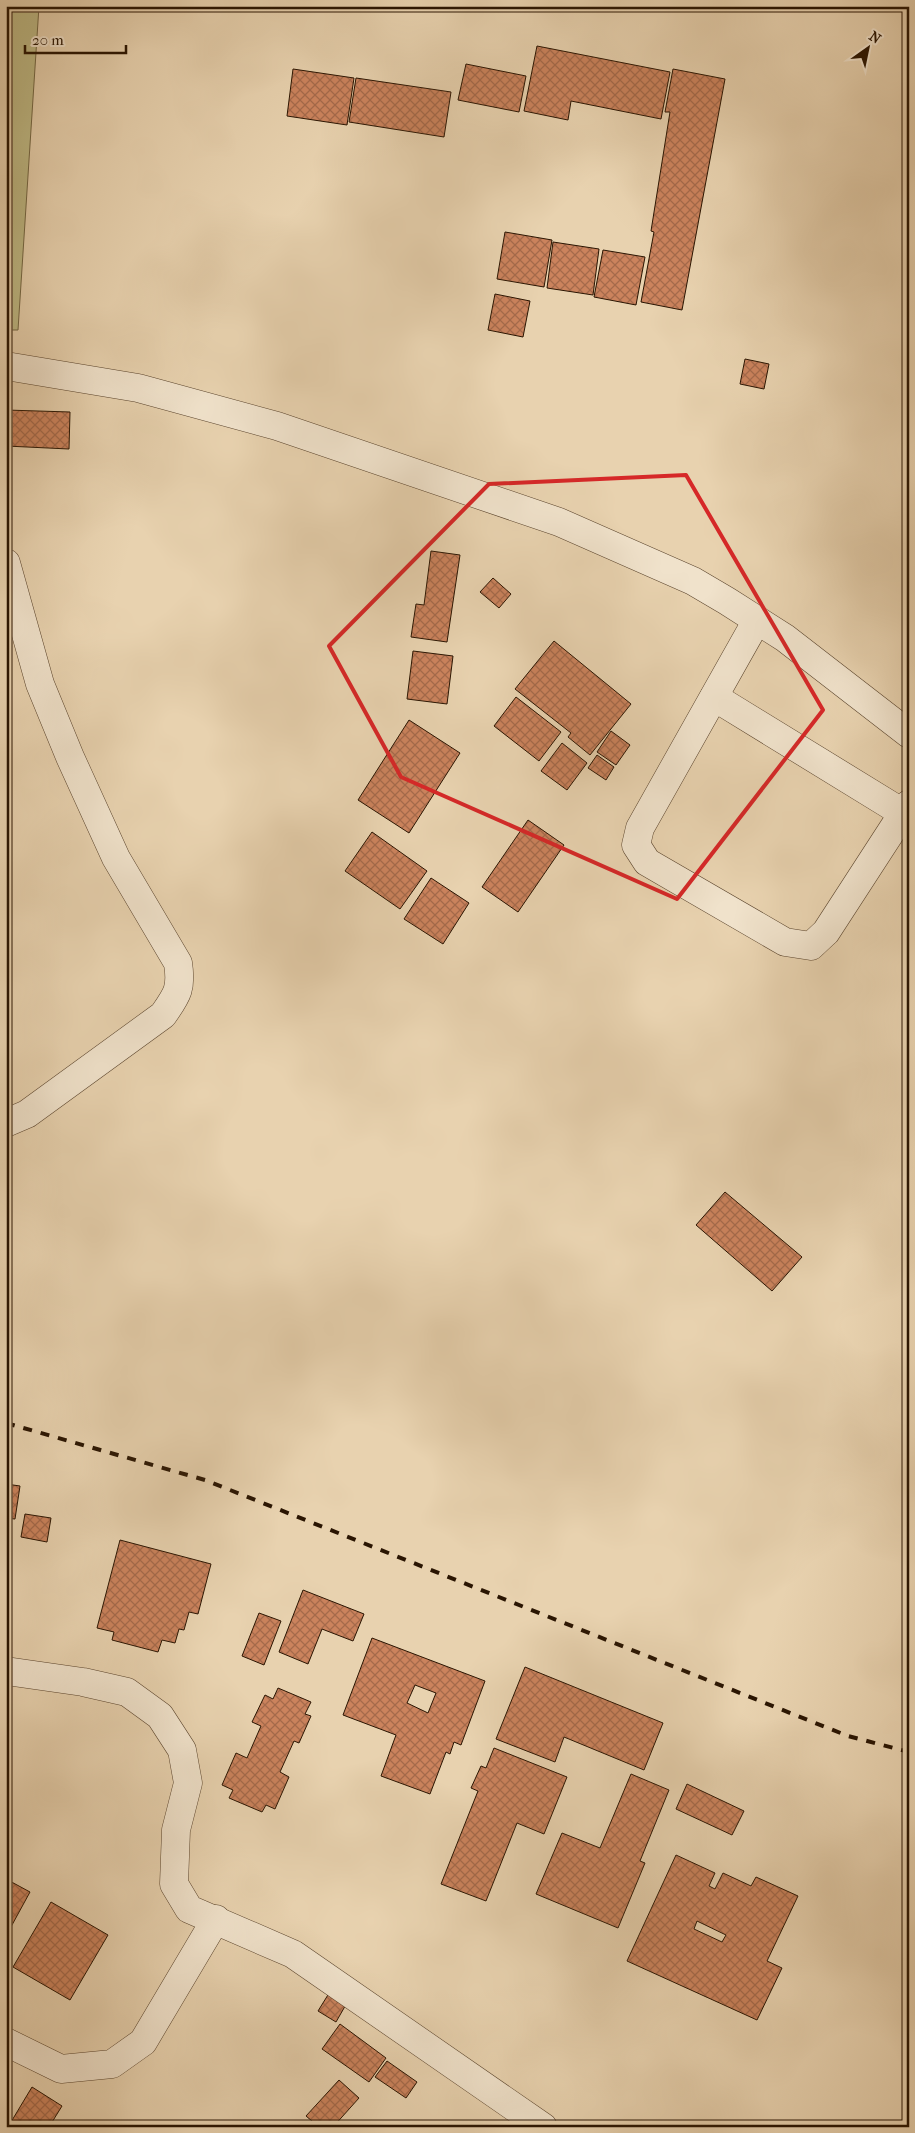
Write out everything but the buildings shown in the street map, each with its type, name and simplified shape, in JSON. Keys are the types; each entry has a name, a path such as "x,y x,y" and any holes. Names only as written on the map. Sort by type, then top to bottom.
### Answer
{"street":[{"path":"6,366 138,388 277,426 559,522 693,581 785,638 909,734"},
{"path":"6,562 40,684 70,757 116,858 155,927 178,963 181,980 178,992 163,1015 27,1114 6,1123"},
{"path":"714,697 906,808 826,932 810,946 785,942 647,862 636,845 640,828 757,620"},
{"path":"6,1671 84,1682 127,1692 160,1716 182,1750 188,1783 176,1830 174,1884 190,1909 293,1954 543,2127"},
{"path":"6,2042 61,2069 112,2064 143,2042 216,1920"}],"highlighted area":[{"path":"686,475 823,710 677,899 401,777 329,646 489,484"}],"shaded area":[{"path":"6,6 39,6 18,330 6,330"}],"railway":[{"path":"6,1423 205,1480 848,1736 909,1752"}]}
